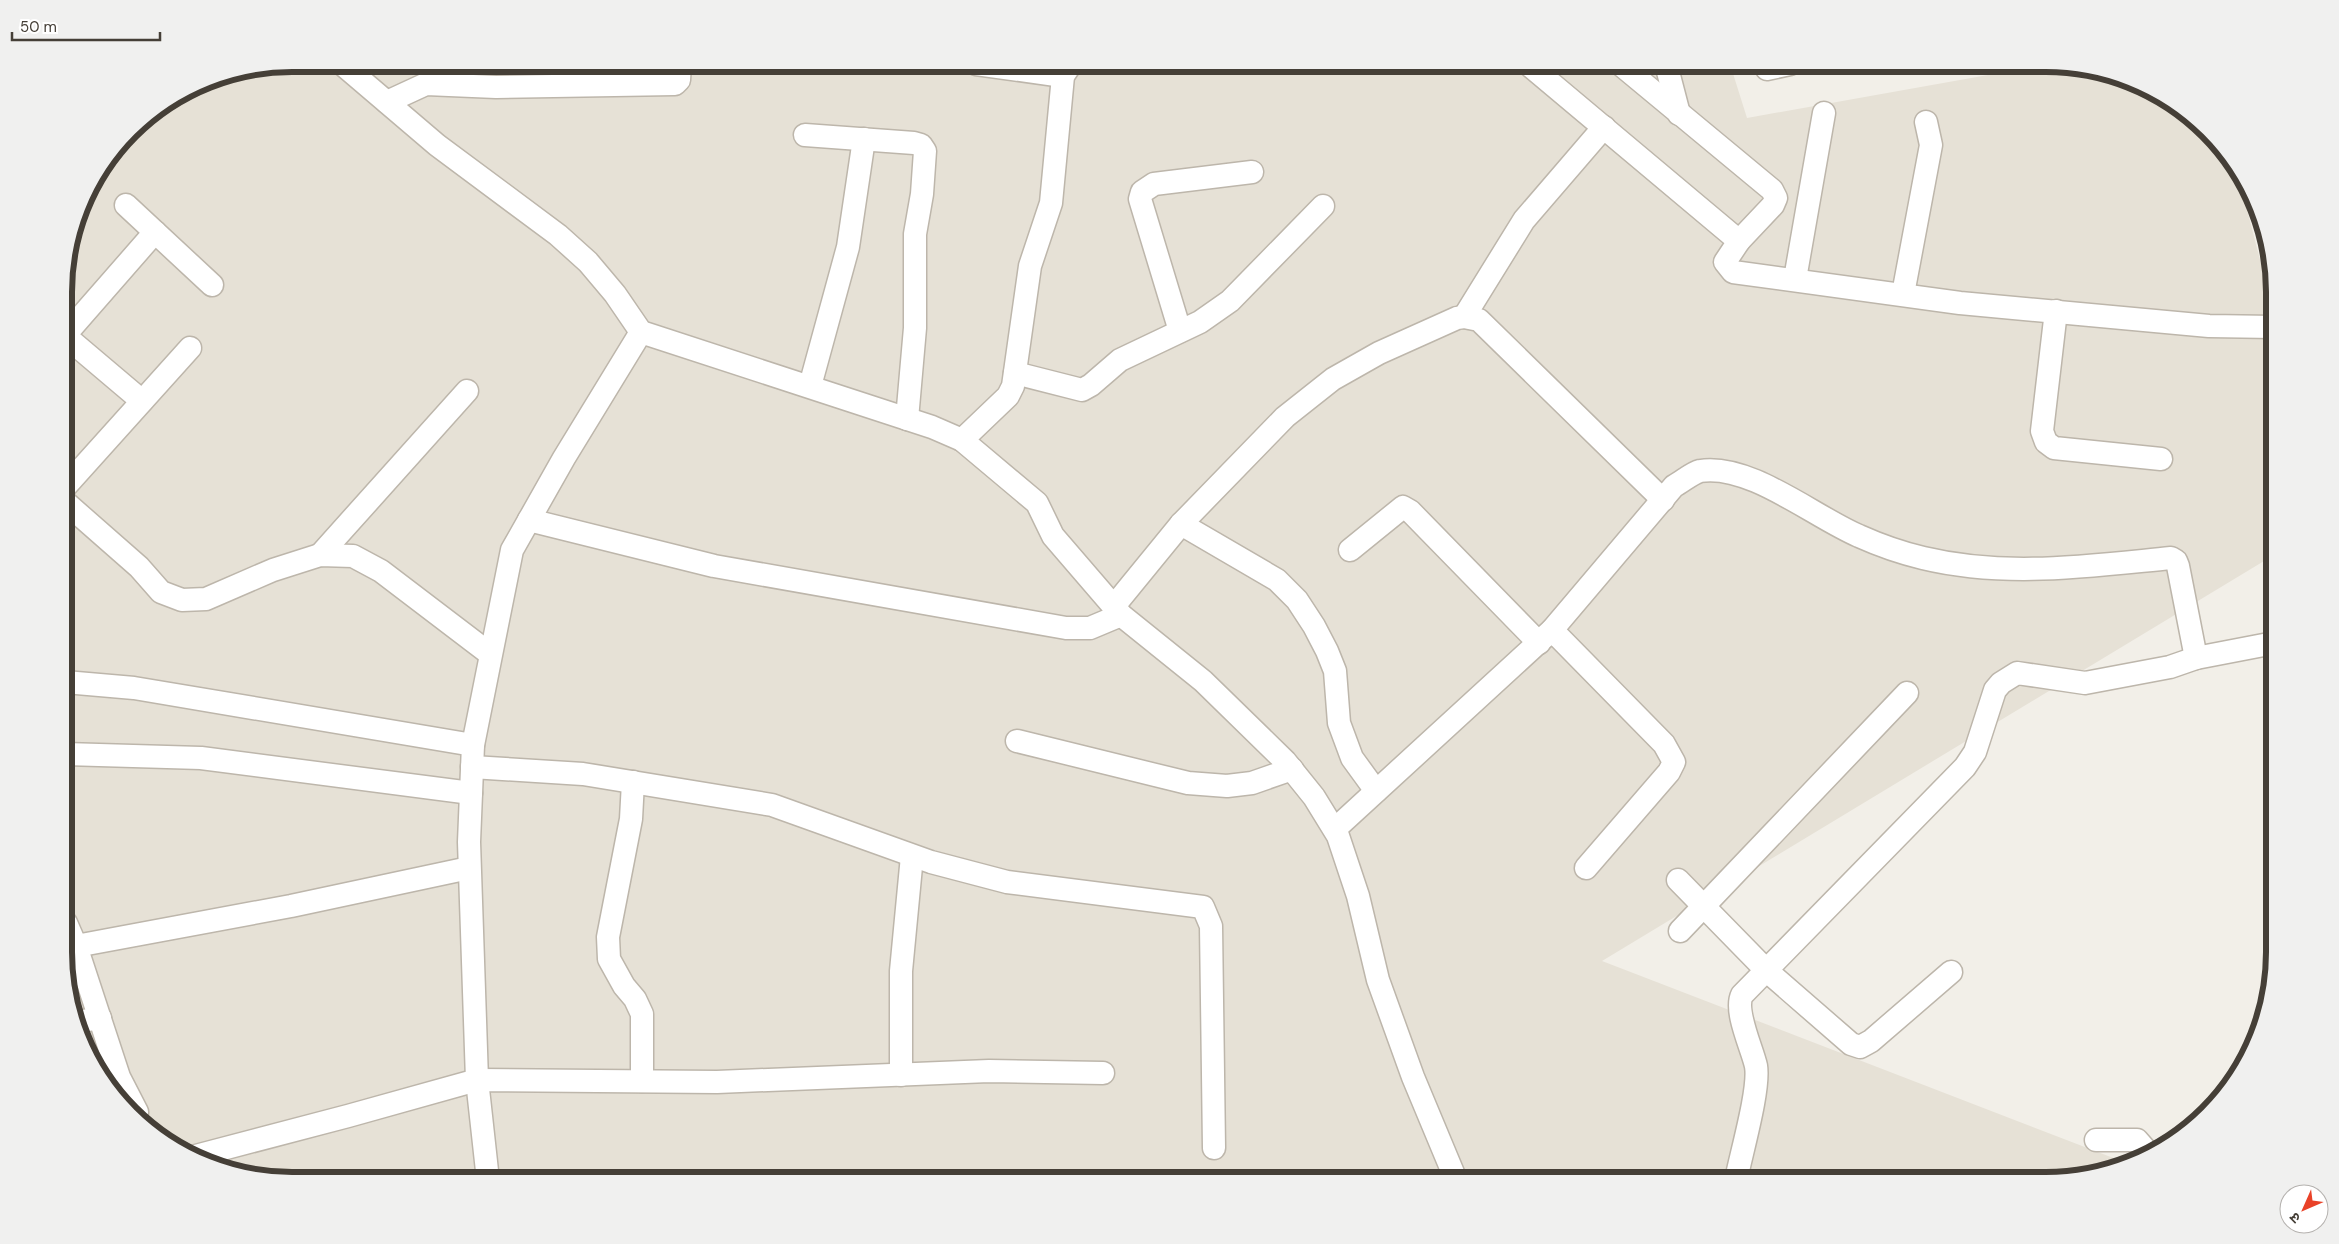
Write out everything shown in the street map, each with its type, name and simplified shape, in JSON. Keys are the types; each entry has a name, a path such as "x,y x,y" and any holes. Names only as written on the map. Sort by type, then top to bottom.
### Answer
{"street":[{"path":"351,72 437,145 588,262 615,294 641,332 907,418 962,440 1037,503 1053,536 1118,610 1203,681 1292,769 1335,829 1358,896 1378,980 1413,1077 1453,1172"},
{"path":"387,102 426,84 496,87 675,84 679,80 680,72"},
{"path":"962,440 1008,396 1013,386 1030,266 1051,203 1067,72"},
{"path":"1538,72 1739,241"},
{"path":"1629,72 1772,190 1776,198 1773,205 1739,241 1725,262 1733,272 1960,303 2209,326 2267,328"},
{"path":"1668,72 1679,114"},
{"path":"1795,279 1824,113"},
{"path":"1903,294 1931,145 1926,122"},
{"path":"1464,317 1524,220 1604,127"},
{"path":"805,135 914,143 921,145 925,151 922,194 915,234 915,328 907,418"},
{"path":"810,386 848,247 864,139"},
{"path":"1180,331 1140,199 1142,192 1154,184 1252,172"},
{"path":"126,205 212,285"},
{"path":"1015,373 1082,390 1091,385 1120,360 1200,322 1230,300 1323,206"},
{"path":"72,327 155,232"},
{"path":"2056,312 2042,431 2046,442 2054,448 2161,459"},
{"path":"529,520 714,566 1066,628 1090,628 1118,610 1181,524 1285,416 1333,379 1379,353 1457,318 1464,317 1479,320 1663,500"},
{"path":"487,1172 477,1080 470,868 472,745 512,550 641,332"},
{"path":"72,341 142,401"},
{"path":"72,479 190,348"},
{"path":"320,555 467,391"},
{"path":"1335,829 1545,636 1674,486 1698,472 1730,472 1752,480 1859,536 1924,558 2001,570 2047,570 2172,558 2178,566 2196,658"},
{"path":"1350,550 1404,507 1664,744 1674,762 1669,772 1586,868"},
{"path":"72,508 139,567 161,592 182,600 206,599 273,570 320,555 353,556 381,571 490,654"},
{"path":"1181,524 1277,580 1297,600 1328,651 1335,671 1339,722 1352,758 1376,791"},
{"path":"1738,1172 1755,1086 1756,1068 1739,1007 1739,1000 1965,767 1976,752 1995,690 2001,683 2017,673 2085,683 2170,667 2196,658 2267,644"},
{"path":"72,683 134,688 472,745"},
{"path":"1680,931 1907,693"},
{"path":"1017,741 1188,783 1235,785 1252,783 1292,769"},
{"path":"72,754 201,758 471,792"},
{"path":"472,767 584,774 772,805 912,856 1007,882 1203,906 1211,926 1214,1148"},
{"path":"633,782 631,819 608,937 609,959 624,986 635,999 642,1014 642,1081"},
{"path":"901,1075 901,971 912,856"},
{"path":"76,946 291,906 470,868"},
{"path":"1678,880 1766,971 1850,1044 1860,1047 1870,1041 1952,972"},
{"path":"72,937 119,1077 132,1102"},
{"path":"84,1021 100,1018"},
{"path":"205,1154 477,1080 717,1082 989,1071 1103,1073"},
{"path":"2096,1140 2137,1140 2144,1149"}],"shaded area":[{"path":"292,72 1733,72 1747,118 2004,72 2047,72 2075,74 2104,80 2131,89 2157,102 2192,127 2212,147 2237,182 2243,192 2266,285 2267,559 1602,961 2118,1160 2075,1170 2047,1172 292,1172 264,1170 235,1164 195,1149 147,1117 118,1086 102,1062 89,1036 80,1009 74,980 72,952 72,292 74,264 80,235 95,195 127,147 158,118 182,102 208,89 235,80 264,74"}]}
